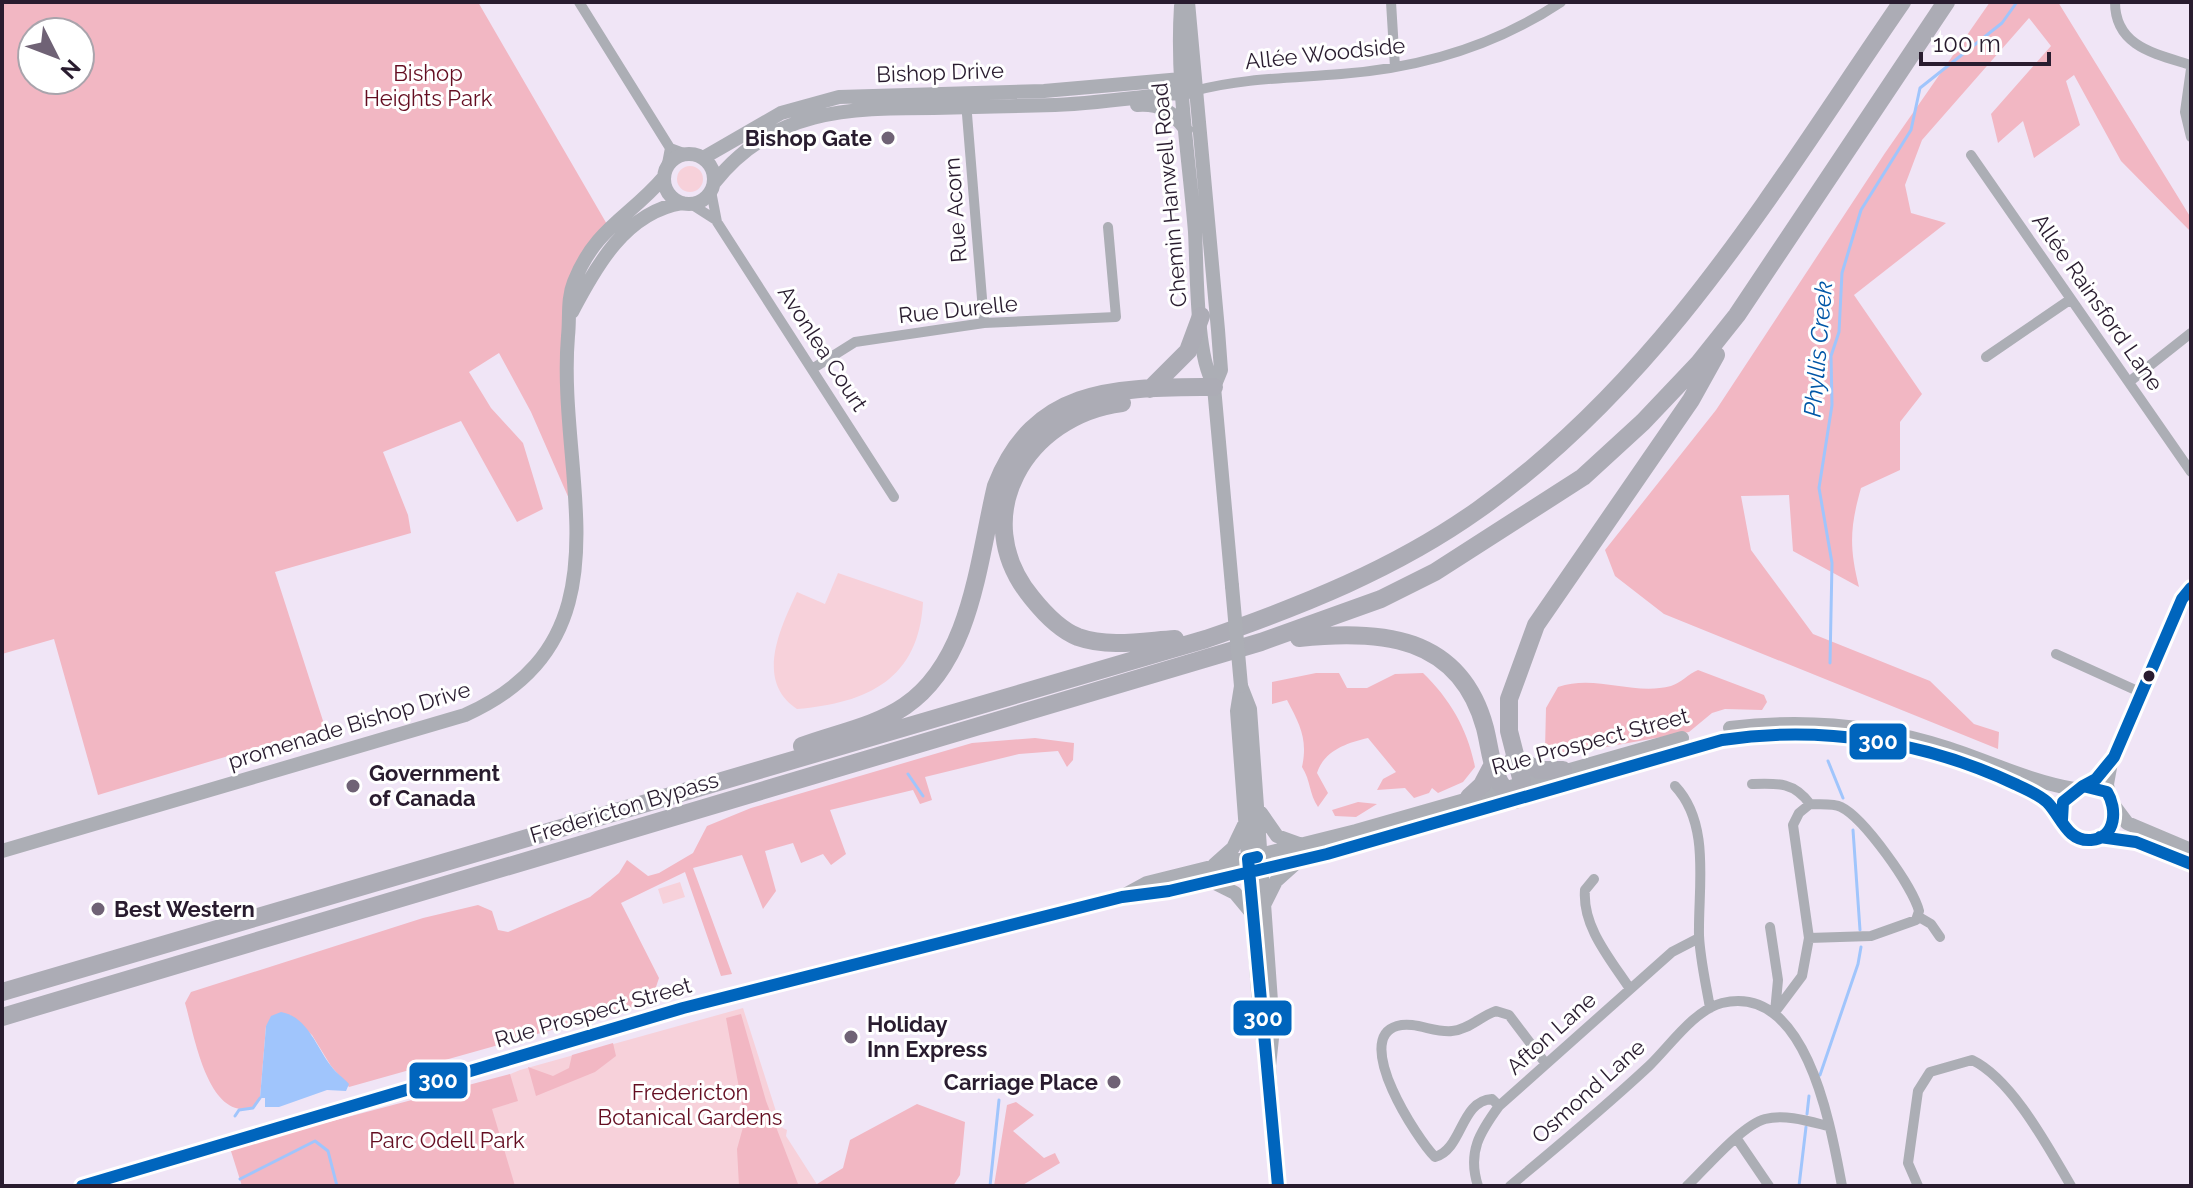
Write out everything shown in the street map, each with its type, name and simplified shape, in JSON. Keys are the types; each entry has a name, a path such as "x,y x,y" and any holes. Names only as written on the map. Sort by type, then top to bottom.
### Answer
{"highway":[{"name":"Fredericton Bypass","path":"2,992 1206,639 1310,601 1376,571 1476,511 1569,439 1640,367 1692,303 1902,2"},
{"path":"1512,790 1514,758 1509,699 1536,625 1691,400 1737,315 1946,2"},
{"path":"1261,642 1381,599 1457,558 1583,477 1654,410 1737,315"},
{"path":"1150,389 1188,351 1201,316"},
{"path":"652,799 881,717 902,708 925,690 954,650 996,486 1016,444 1028,430 1060,406 1087,395 1150,389 1214,389"},
{"path":"1206,639 1102,641 1078,637 1059,626 1043,613 1011,569 1005,548 1006,505 1020,464 1050,430 1069,418 1113,404 1214,389"},
{"path":"1261,642 1354,632 1410,642 1433,654 1459,677 1477,705 1493,764 1512,790"},
{"name":"Fredericton Bypass","path":"2,1017 1261,642"},
{"path":"1514,758 1539,770 1563,770"},
{"path":"1469,797 1482,785 1493,764"}],"main road":[{"name":"Chemin Hanwell Road","path":"1181,2 1179,39 1188,85 1218,330 1221,370 1214,389"},
{"name":"Chemin Hanwell Road","path":"1188,2 1186,130 1206,371 1214,389 1241,686 1237,711 1245,821 1255,864"},
{"path":"1156,81 1171,66 1179,39"},
{"name":"Bishop Drive","path":"713,187 746,151 805,119 857,108 1156,81 1188,85"},
{"name":"Bishop Drive","path":"703,158 781,113 822,99 1065,104 1188,85"},
{"path":"1065,104 1088,109 1159,106 1170,111 1186,130"},
{"path":"686,154 703,158 712,169 713,187 706,198 657,210 622,236 596,266 570,316 573,284 594,244 608,226 686,154"},
{"path":"665,173 668,194 686,204"},
{"name":"promenade Bishop Drive","path":"2,851 465,715 505,693 525,676 552,644 575,586 578,541 567,379 570,316"},
{"name":"Chemin Hanwell Road","path":"1241,686 1250,709 1258,807 1255,864 1261,1032 1269,1066 1278,1186"},
{"name":"Rue Prospect Street","path":"1255,864 1297,862 1563,770 1723,729 1798,723 1845,725 1914,738 2010,773 2078,787 2100,787 2127,823 2191,850"},
{"name":"Rue Prospect Street","path":"82,1186 683,1008 1122,897 1149,896 1211,874 1255,864 1302,845 1469,797 1512,790 1690,745 1770,733 1817,734 1866,739 1946,758 2041,798 2054,807 2066,829 2081,839 2117,837 2191,864"},
{"path":"2062,820 2063,802 2078,787"},
{"path":"2100,837 2113,824 2114,803"},
{"path":"1258,807 1277,836 1302,845"},
{"path":"1245,821 1233,848 1211,874 1235,893 1258,911 1276,881 1297,862"}],"street":[{"path":"579,2 670,148 686,154"},
{"path":"1391,2 1395,67"},
{"name":"Allée Woodside","path":"1188,85 1424,63 1486,43 1561,2"},
{"path":"2115,2 2115,17 2126,37 2141,49 2191,67 2185,112 2191,137"},
{"name":"Rue Acorn","path":"966,100 984,323"},
{"path":"665,173 670,148"},
{"name":"Allée Rainsford Lane","path":"1971,155 2191,472"},
{"name":"Avonlea Court","path":"713,187 717,222 894,497"},
{"name":"Avonlea Court","path":"686,204 717,222"},
{"name":"Rue Durelle","path":"812,369 855,342 984,323 1116,317 1108,227"},
{"path":"1986,357 2071,299"},
{"path":"2129,382 2191,333"},
{"path":"2114,803 2109,784 2114,757 2182,599 2191,588"},
{"path":"2056,654 2142,693"},
{"path":"2078,787 2096,779 2114,757"},
{"path":"1752,784 1783,783 1801,792 1810,804"},
{"path":"1675,786 1688,800 1697,830 1699,938 1710,1008 1723,1003 1743,1003 1758,1004 1775,1012 1805,1055 1828,1126 1842,1186"},
{"path":"1775,1012 1793,993 1802,976 1809,938 1793,825 1799,813 1810,804 1840,806 1859,821 1913,897 1919,917 1931,924 1940,937"},
{"path":"1594,879 1585,890 1590,920 1597,939 1630,989"},
{"path":"1809,938 1871,936 1919,917"},
{"path":"1770,927 1778,980 1775,1012"},
{"name":"Afton Lane","path":"1478,1186 1474,1150 1480,1132 1499,1106 1672,952 1699,938"},
{"name":"Osmond Lane","path":"1510,1186 1648,1067 1710,1008"},
{"path":"1499,1106 1492,1099 1481,1101 1465,1118 1449,1150 1435,1157 1393,1092 1380,1059 1381,1043 1388,1032 1398,1026 1454,1031 1496,1011 1509,1015 1546,1064"},
{"path":"1918,1186 1908,1163 1918,1091 1930,1072 1972,1060 1991,1069 2012,1095 2071,1186"},
{"path":"1687,1186 1737,1139 1764,1119 1794,1118 1828,1126"},
{"path":"1737,1139 1769,1186"}],"green space":[{"name":"Bishop Heights Park","path":"2,2 478,2 608,226 569,301 577,517 531,412 499,353 469,372 491,408 523,443 543,509 517,522 461,421 383,452 408,515 411,533 275,572 325,727 98,795 54,639 2,654"},
{"path":"1990,2 2058,2 2191,218 2191,232 2121,161 2074,75 2066,81 2080,125 2034,158 2023,121 1998,143 1991,114 2051,46 2029,18 1922,140 1905,185 1911,213 1946,223 1854,295 1922,394 1900,422 1900,470 1861,488 1852,537 1859,587 1793,551 1789,495 1741,496 1751,550 1813,634 1930,681 1974,724 1999,732 1998,749 1664,614 1615,576 1605,550 1716,410 1885,153"},
{"path":"690,166 699,170 703,179 699,188 690,192 681,188 677,179 681,170"},
{"path":"838,573 923,602 919,628 912,650 900,668 885,682 846,701 797,709 784,697 777,684 774,669 779,637 797,592 825,604"},
{"path":"1698,670 1764,695 1767,702 1762,710 1725,709 1712,713 1689,732 1551,757 1545,750 1546,708 1558,687 1586,683 1657,688 1675,685"},
{"path":"1316,673 1339,673 1347,688 1367,688 1395,674 1423,673 1442,693 1456,716 1468,740 1475,767 1463,782 1438,793 1432,788 1429,793 1414,798 1405,788 1377,790 1383,779 1396,772 1368,738 1360,740 1337,749 1320,765 1317,773 1328,793 1318,807 1302,767 1303,740 1296,717 1287,700 1272,704 1272,682"},
{"path":"1035,738 1074,743 1073,760 1067,767 1058,751 1019,754 925,777 932,800 920,804 913,790 830,810 846,854 831,865 823,854 801,863 793,843 765,851 776,891 763,909 742,855 693,868 732,974 721,976 685,872 621,903 659,978 651,1002 349,1087 331,1066 312,1035 290,1015 266,1026 260,1098 253,1108 237,1108 224,1101 205,1072 185,1003 191,992 423,918 478,905 492,911 498,930 508,932 590,897 619,873 627,860 648,876 659,873 693,853 707,826 751,808 972,743"},
{"path":"1358,802 1377,804 1356,817 1335,816 1332,810"},
{"path":"680,882 685,897 663,904 658,889"},
{"name":"Fredericton Botanical Gardens","path":"743,1008 781,1127 787,1130 786,1136 818,1186 242,1186 520,1070"},
{"path":"741,1014 766,1101 798,1184 817,1184 843,1168 850,1140 917,1104 965,1122 960,1175 953,1186 739,1186 737,1149 745,1120 726,1018"},
{"path":"613,1043 616,1056 595,1072 536,1096 528,1067 553,1076 569,1068 572,1055"},
{"name":"Parc Odell Park","path":"510,1074 518,1101 492,1109 515,1186 242,1186 230,1148"},
{"path":"1016,1102 1034,1115 1013,1131 1044,1158 1055,1153 1060,1163 1021,1186 994,1186 1007,1105"}],"water":[{"path":"281,1012 305,1026 331,1066 349,1084 346,1091 327,1090 279,1107 265,1107 265,1098 260,1098 266,1026 271,1016"}],"waterway":[{"name":"Phyllis Creek","path":"1830,663 1832,563 1819,488 1832,405 1831,356 1839,332 1842,273 1861,210 1911,130 1920,88 2002,23 2017,2"},
{"name":"Phyllis Creek","path":"1828,761 1843,798"},
{"path":"908,774 923,796"},
{"name":"Phyllis Creek","path":"1853,830 1860,930"},
{"name":"Phyllis Creek","path":"1820,1075 1861,947"},
{"name":"Phyllis Creek","path":"1807,1114 1809,1096"},
{"path":"235,1116 239,1110 253,1108 260,1098"},
{"path":"990,1186 999,1100"},
{"name":"Phyllis Creek","path":"1799,1186 1806,1127"},
{"path":"240,1179 315,1141 328,1151 337,1186"}],"transit line":[{"name":"300","path":"2083,786 2096,779 2114,757 2182,599 2191,588"},
{"name":"300","path":"82,1186 683,1008 1122,897 1169,891 1327,854 1722,740 1797,734 1834,736 1872,740 1945,757 2036,794 2047,802 2070,833 2083,840 2100,838 2110,828 2113,814 2107,792 2083,786 2063,802 2062,820"},
{"name":"300","path":"2100,837 2136,842 2191,864"},
{"name":"300","path":"1257,857 1248,859 1278,1186"}],"place":[{"name":"Bishop Gate","path":"888,138"},
{"name":"Government of Canada","path":"353,786"},
{"name":"Best Western","path":"98,909"},
{"name":"Holiday Inn Express","path":"851,1037"},
{"name":"Carriage Place","path":"1114,1082"}]}
